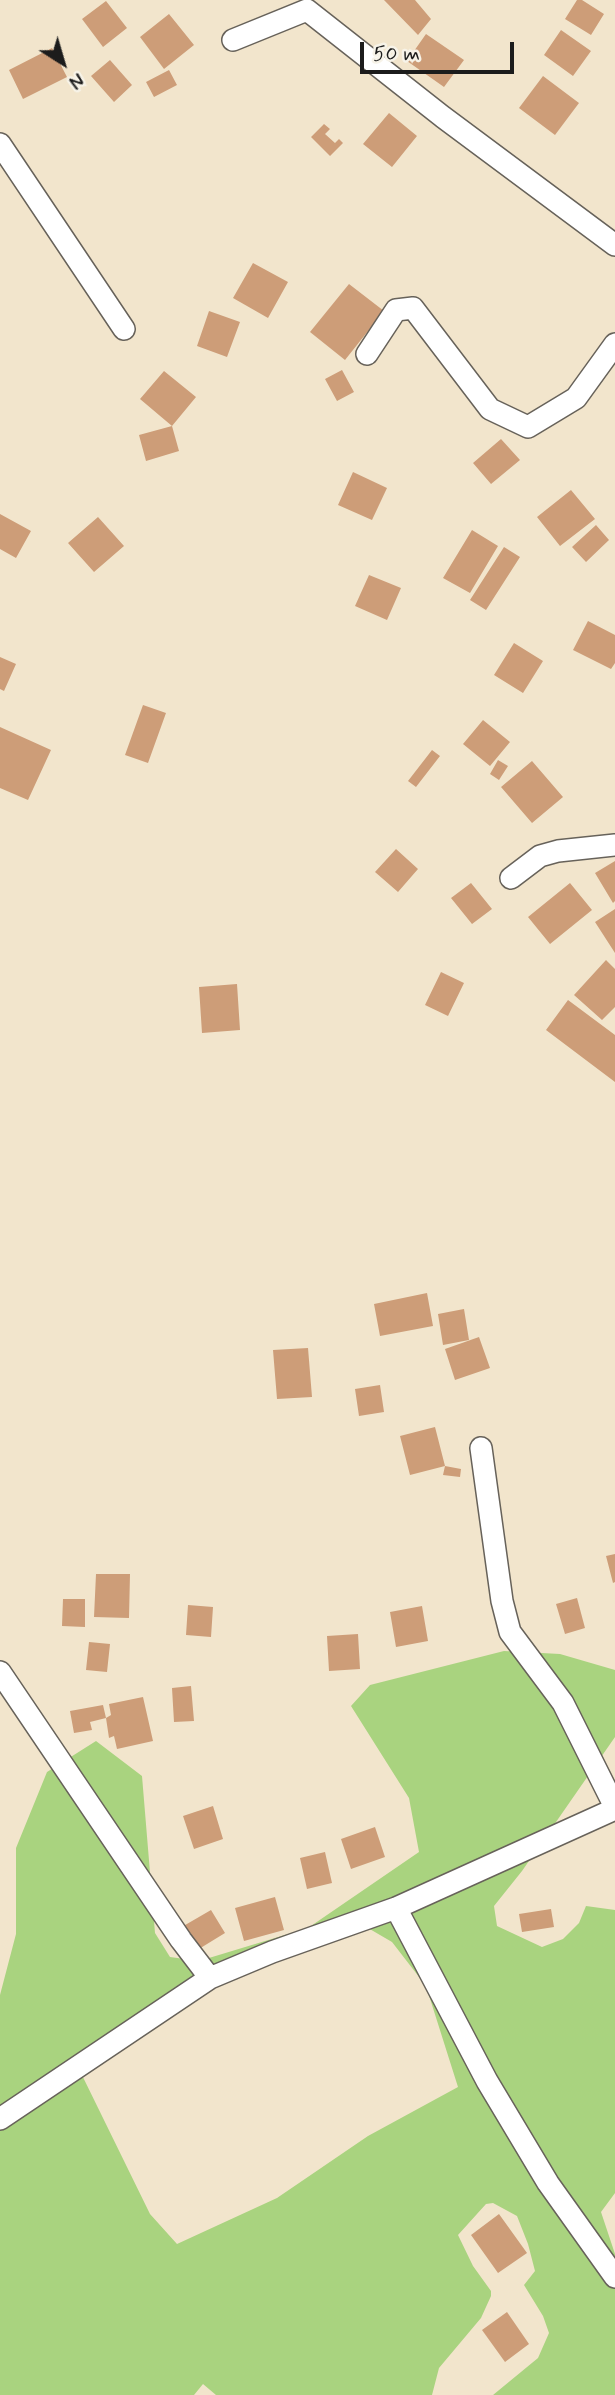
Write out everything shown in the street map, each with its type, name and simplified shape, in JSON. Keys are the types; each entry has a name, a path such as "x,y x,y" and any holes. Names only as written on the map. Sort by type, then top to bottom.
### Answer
{"street":[{"path":"233,40 307,10 443,117 615,245"},
{"path":"0,144 124,329"},
{"path":"367,354 396,310 413,308 490,409 528,428 576,398 615,344"},
{"path":"511,878 540,856 558,851 615,845"},
{"path":"0,2119 210,1978 272,1952 396,1908 615,1808 563,1703 510,1632 502,1601 481,1448"},
{"path":"0,1672 181,1940 210,1978"},
{"path":"396,1908 487,2081 527,2149 615,2277"}],"green space":[{"path":"504,1651 560,1654 615,1670 615,1737 522,1871 494,1906 497,1926 542,1947 563,1939 579,1923 586,1906 615,1910 615,2193 601,2212 615,2254 615,2395 493,2395 538,2358 549,2333 543,2316 524,2285 535,2271 517,2216 493,2203 486,2204 458,2235 473,2266 491,2291 491,2296 481,2318 439,2368 432,2395 216,2395 203,2384 194,2395 0,2395 0,1995 16,1934 16,1848 47,1772 96,1741 142,1776 155,1933 170,1957 199,1961 308,1928 419,1852 409,1798 351,1706 370,1685","holes":["368,1928 392,1942 426,1986 458,2087 368,2136 277,2198 177,2244 150,2214 78,2067 184,1995"]}],"building":[{"path":"384,0 415,0 431,19 418,35"},
{"path":"577,0 582,0 604,14 591,35 565,19"},
{"path":"106,1 127,28 103,47 82,19"},
{"path":"169,14 194,45 164,69 140,37"},
{"path":"561,30 591,51 573,76 544,55"},
{"path":"426,34 464,60 444,87 407,61"},
{"path":"52,48 67,77 23,99 9,70"},
{"path":"110,60 132,85 114,102 91,76"},
{"path":"169,70 177,85 154,97 146,82"},
{"path":"543,76 579,103 555,135 519,108"},
{"path":"389,113 417,136 392,167 363,144"},
{"path":"324,124 330,129 325,134 335,143 339,139 343,143 330,156 311,137"},
{"path":"253,263 288,282 268,318 233,298"},
{"path":"349,284 384,311 345,360 310,332"},
{"path":"209,311 240,322 227,357 197,346"},
{"path":"342,370 354,392 337,401 325,379"},
{"path":"164,371 196,397 172,426 140,399"},
{"path":"172,426 179,451 146,461 139,435"},
{"path":"501,439 520,460 491,484 473,463"},
{"path":"353,472 387,488 372,520 338,505"},
{"path":"571,490 595,519 560,546 537,517"},
{"path":"0,514 31,531 16,558 0,549"},
{"path":"98,517 124,546 94,572 68,543"},
{"path":"596,525 609,540 586,562 572,547"},
{"path":"472,530 498,546 470,593 443,578"},
{"path":"504,547 520,557 486,610 470,600"},
{"path":"369,575 401,588 387,620 355,606"},
{"path":"588,621 615,635 615,663 611,669 573,650"},
{"path":"514,643 543,661 523,693 494,675"},
{"path":"0,657 16,664 4,691 0,689"},
{"path":"143,705 166,713 148,763 125,755"},
{"path":"483,720 510,742 490,766 463,744"},
{"path":"0,727 51,750 28,800 0,788"},
{"path":"432,750 440,756 416,787 408,781"},
{"path":"498,760 508,766 499,780 490,774"},
{"path":"532,761 563,797 532,823 501,787"},
{"path":"396,849 418,869 398,892 375,872"},
{"path":"615,861 615,901 613,903 595,873"},
{"path":"471,883 492,909 472,924 451,898"},
{"path":"570,883 592,910 550,944 528,917"},
{"path":"615,909 615,953 595,922"},
{"path":"606,960 615,969 615,1007 602,1020 574,995"},
{"path":"441,972 464,983 448,1016 425,1005"},
{"path":"237,984 240,1030 202,1033 199,987"},
{"path":"568,1000 615,1035 615,1082 546,1030"},
{"path":"427,1293 433,1326 380,1336 374,1304"},
{"path":"464,1309 469,1340 443,1345 438,1314"},
{"path":"479,1337 490,1368 455,1380 445,1349"},
{"path":"308,1348 312,1397 277,1399 273,1350"},
{"path":"380,1385 384,1412 359,1416 355,1389"},
{"path":"435,1427 445,1466 410,1475 400,1436"},
{"path":"445,1466 461,1469 460,1477 443,1475"},
{"path":"615,1554 615,1582 613,1583 606,1556"},
{"path":"96,1574 130,1574 129,1618 94,1617"},
{"path":"577,1598 585,1628 565,1634 556,1604"},
{"path":"63,1599 85,1599 85,1627 62,1626"},
{"path":"188,1605 213,1607 211,1637 186,1635"},
{"path":"422,1606 428,1641 396,1647 390,1612"},
{"path":"358,1634 360,1669 329,1671 327,1636"},
{"path":"89,1642 110,1644 107,1672 86,1670"},
{"path":"191,1686 194,1721 174,1722 172,1688"},
{"path":"143,1697 153,1741 117,1749 114,1736 109,1738 106,1718 111,1715 109,1704"},
{"path":"103,1705 106,1718 90,1722 92,1730 74,1733 70,1711"},
{"path":"213,1806 223,1839 194,1849 183,1816"},
{"path":"375,1827 385,1857 351,1869 341,1839"},
{"path":"325,1852 332,1883 307,1889 300,1858"},
{"path":"275,1897 284,1930 244,1941 235,1908"},
{"path":"551,1909 554,1927 522,1932 519,1914"},
{"path":"211,1910 225,1933 194,1952 180,1928"},
{"path":"499,2214 527,2253 498,2273 471,2235"},
{"path":"507,2312 529,2344 505,2362 482,2330"}]}
